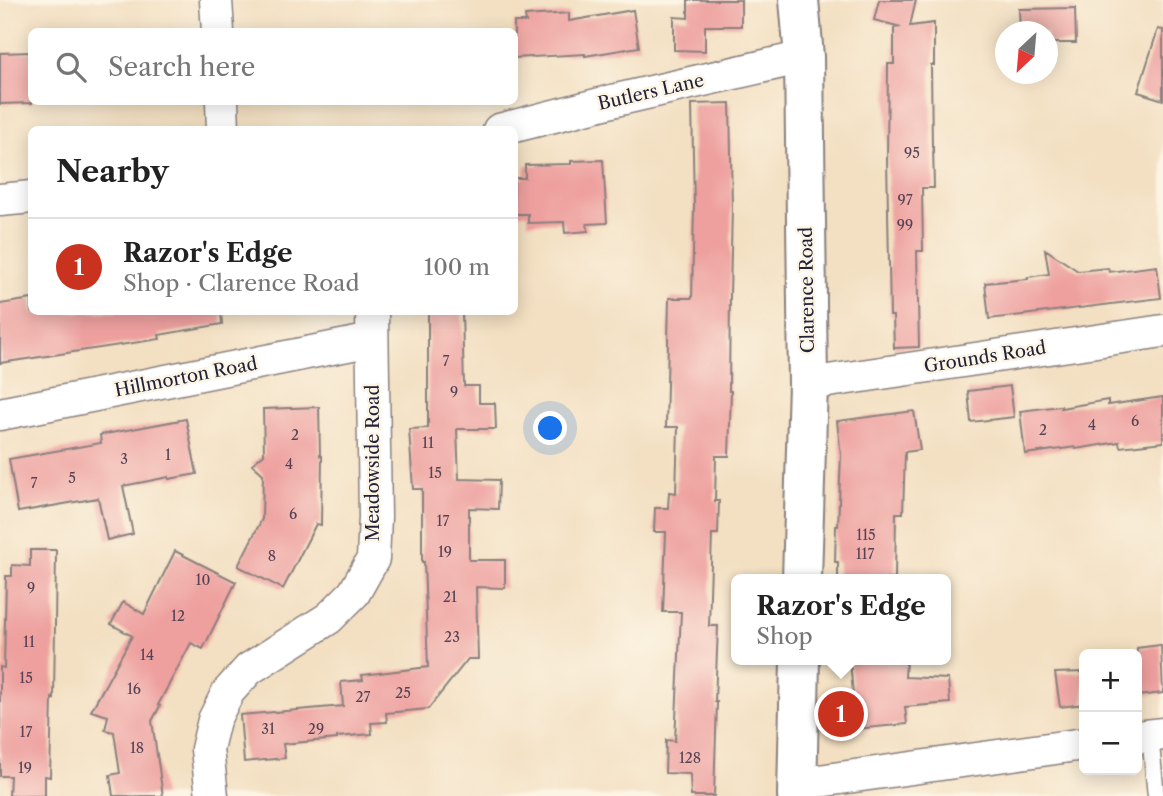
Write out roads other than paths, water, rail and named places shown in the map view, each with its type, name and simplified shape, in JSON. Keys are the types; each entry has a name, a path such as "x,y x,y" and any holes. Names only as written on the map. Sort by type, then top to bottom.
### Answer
{"street":[{"path":"216,0 218,28"},
{"name":"Clarence Road","path":"799,0 804,57 808,384 802,574"},
{"name":"Butlers Lane","path":"515,126 804,57"},
{"path":"222,105 223,126"},
{"path":"0,200 28,197"},
{"name":"Hillmorton Road","path":"0,414 372,326"},
{"name":"Meadowside Road","path":"212,796 207,749 214,720 229,692 249,668 329,618 354,593 373,559 375,517 372,326"},
{"name":"Grounds Road","path":"808,384 1163,331"},
{"path":"800,665 797,790 1079,745"}],"lane":[{"path":"1150,735 1156,796"}],"place":[{"name":"Razor's Edge","path":"841,714"}]}
